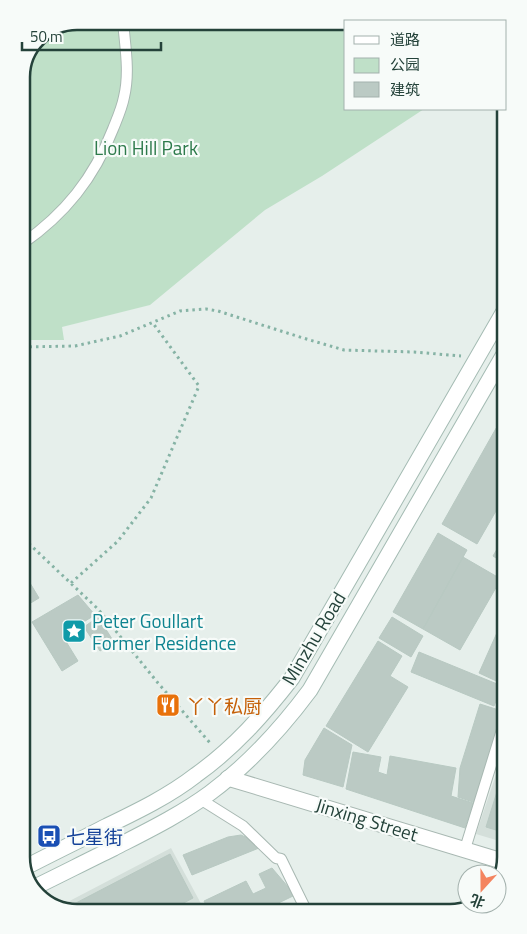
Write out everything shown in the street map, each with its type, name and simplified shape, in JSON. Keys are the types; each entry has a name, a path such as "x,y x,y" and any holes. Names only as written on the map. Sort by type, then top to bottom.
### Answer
{"main road":[{"name":"Minzhu Road","path":"31,865 141,810 183,784 247,732 271,705 292,678 497,323"},
{"name":"Minzhu Road","path":"39,885 152,829 181,812 228,778 263,747 288,720 310,690 497,366"},
{"name":"Jinxing Street","path":"228,778 497,859"}],"lane":[{"path":"30,238 62,212 76,195 89,178 110,138 124,96 127,67 124,30"},
{"path":"465,849 497,746"},
{"path":"200,799 243,826 276,858 281,859 303,904"}],"path":[{"path":"30,347 75,346 120,336 180,311 206,309 218,311 344,350 414,352 476,358"},
{"path":"71,583 118,541 151,498 199,386 152,322"},
{"path":"30,544 98,609 221,755"}],"shaded area":[{"path":"497,772 497,840 476,834"},
{"path":"171,848 201,904 74,904 66,903"}],"green space":[{"name":"Lion Hill Park","path":"77,30 344,30 344,110 422,110 322,176 265,210 150,305 62,327 64,340 30,340 30,74 35,56 51,38 68,31"}],"building":[{"path":"497,427 497,509 477,544 442,524"},
{"path":"438,533 467,550 423,629 393,612"},
{"path":"497,549 497,559 493,556"},
{"path":"463,557 497,577 497,586 460,650 423,629"},
{"path":"30,583 39,598 30,603"},
{"path":"78,595 95,615 62,635 78,661 62,671 32,622"},
{"path":"98,617 114,642 100,651 84,627"},
{"path":"392,617 423,636 411,657 379,638"},
{"path":"497,633 497,681 479,673"},
{"path":"378,641 402,656 390,676 408,687 368,752 326,726"},
{"path":"419,652 497,684 497,698 494,706 411,672"},
{"path":"480,704 497,709 497,747 479,804 458,797 460,768"},
{"path":"324,728 352,745 343,787 303,775 305,760"},
{"path":"353,752 381,757 378,772 387,775 390,756 456,768 451,796 473,803 465,828 346,789"},
{"path":"497,792 497,830 486,827"},
{"path":"241,835 252,840 259,848 192,875 183,855 228,837"},
{"path":"170,854 193,898 182,904 74,904"},
{"path":"272,868 289,888 293,896 276,904 206,904 204,901 246,881 253,894 266,888 259,874"}],"place":[{"name":"Peter Goullart Former Residence","path":"74,631"},
{"name":"丫丫私厨","path":"168,705"},
{"name":"七星街","path":"49,836"}]}
